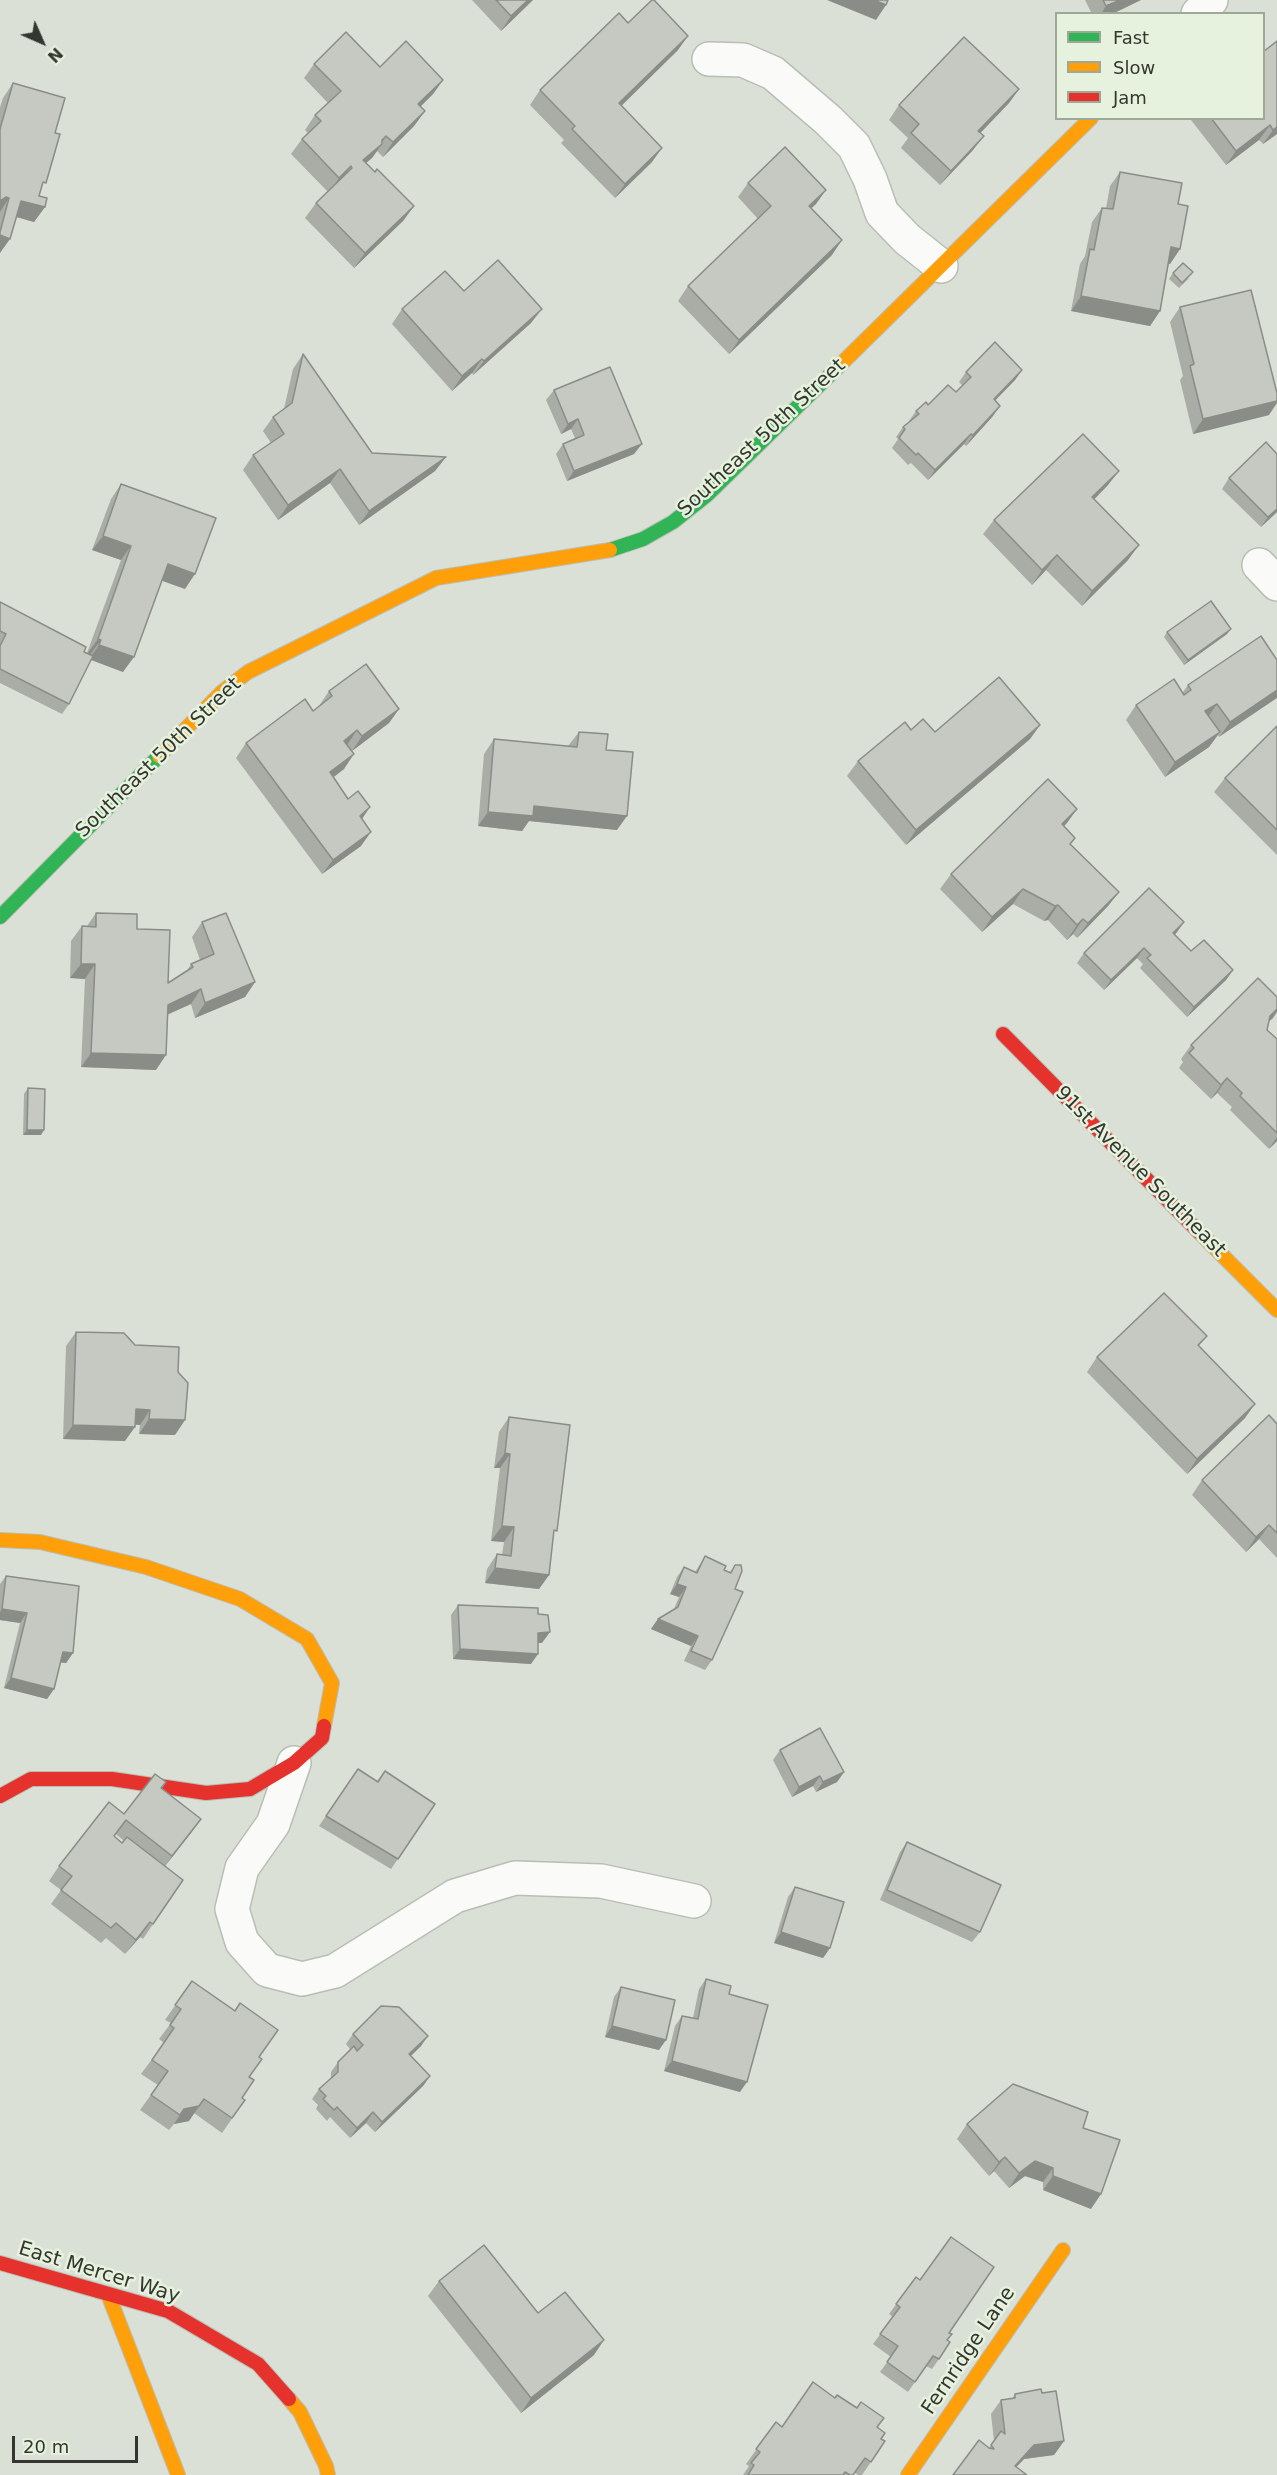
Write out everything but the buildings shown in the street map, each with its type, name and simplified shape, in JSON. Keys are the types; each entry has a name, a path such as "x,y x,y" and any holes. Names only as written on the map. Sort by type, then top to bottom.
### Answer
{"street":[{"path":"1200,12 1212,0"},
{"path":"709,60 743,60 773,73 828,120 854,146 870,179 882,213 907,239 941,266"},
{"name":"Southeast 50th Street","path":"0,917 222,692 248,672 436,578 612,550 643,539 673,522 707,495 1089,120"},
{"name":"91st Avenue Southeast","path":"1003,1034 1277,1310"},
{"path":"0,1540 40,1542 146,1567 240,1599 308,1639 332,1683 322,1738 294,1763 250,1789 206,1793 112,1779 31,1779 0,1796"},
{"path":"294,1763 273,1824 243,1868 232,1909 242,1942 267,1970 302,1979 335,1971 455,1896 515,1878 601,1881 694,1901"},
{"name":"Fernridge Lane","path":"908,2475 1062,2250"},
{"name":"East Mercer Way","path":"0,2263 168,2311 258,2364 300,2412 326,2466 328,2475"},
{"path":"108,2294 178,2475"}],"traffic: fast":[{"path":"610,550 643,539 673,522 707,495 838,367"},
{"path":"0,917 159,756"}],"traffic: slow":[{"path":"838,367 1089,120"},
{"path":"159,756 222,692 248,672 436,578 610,550"},
{"path":"1199,1232 1277,1310"},
{"path":"0,1540 40,1542 146,1567 240,1599 307,1639 332,1683 324,1726"},
{"path":"908,2475 1063,2250"},
{"path":"108,2294 178,2475"},
{"path":"289,2399 300,2412 326,2466 328,2475"}],"traffic: jam":[{"path":"1003,1034 1199,1232"},
{"path":"0,1796 31,1779 112,1779 206,1793 250,1789 294,1763 322,1738 324,1726"},
{"path":"0,2263 168,2311 258,2364 289,2399"}]}
